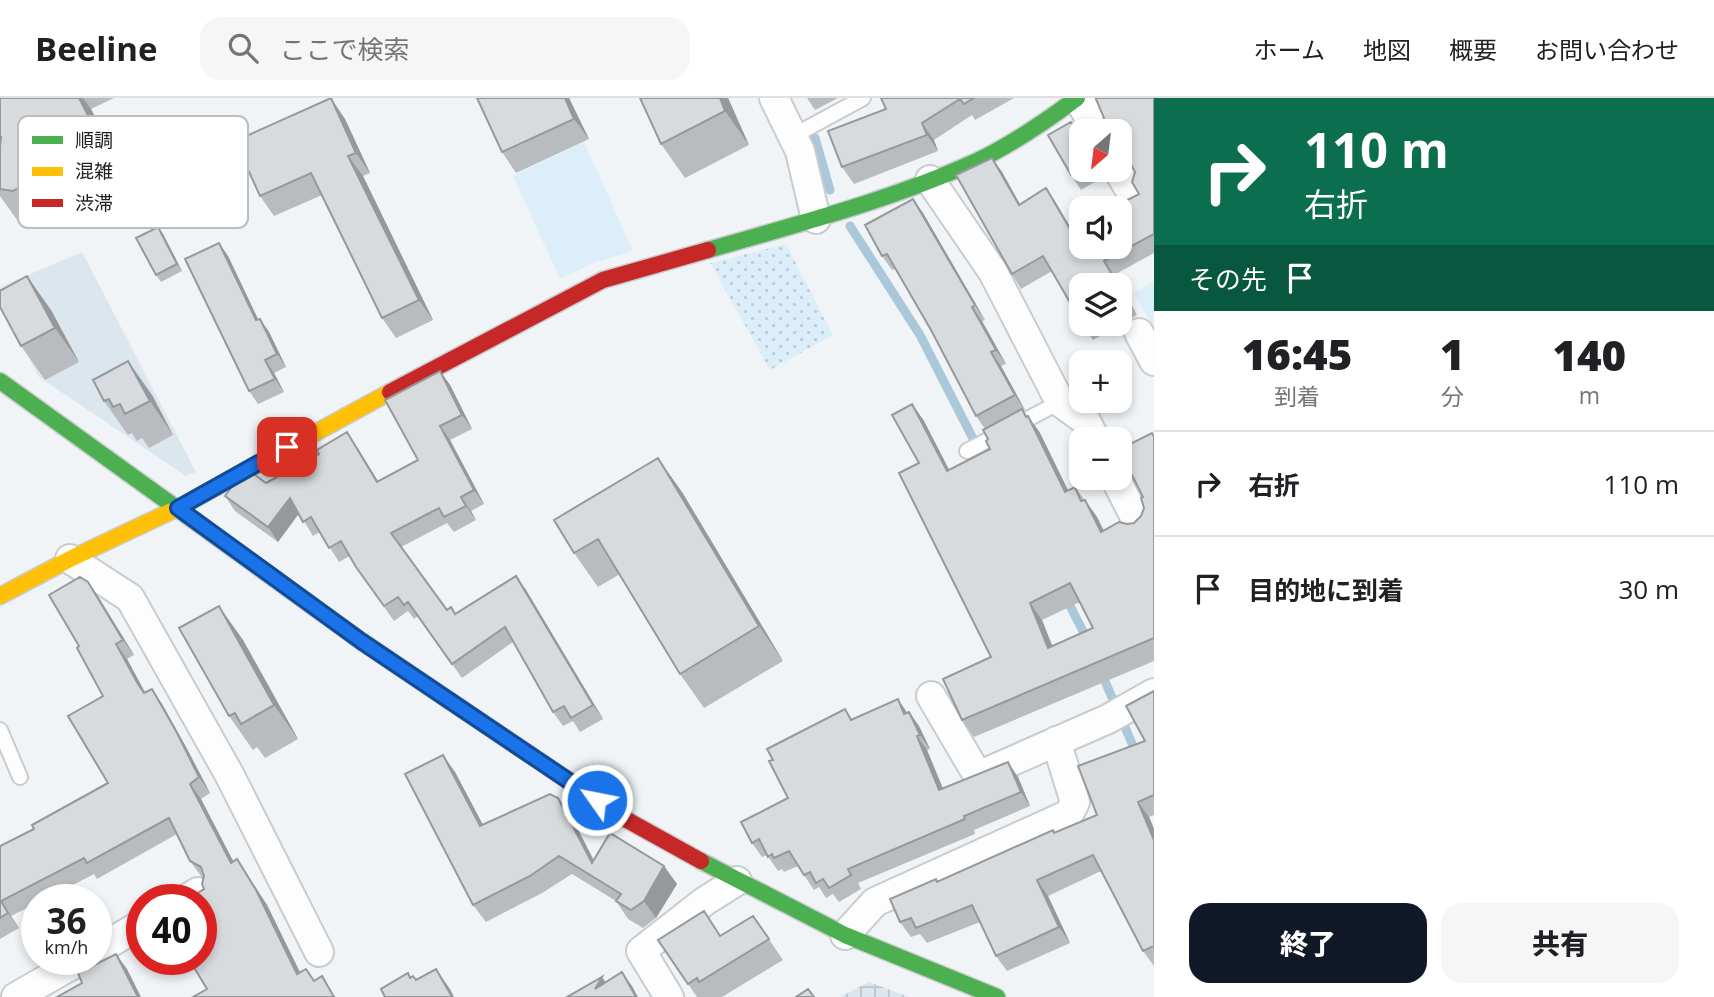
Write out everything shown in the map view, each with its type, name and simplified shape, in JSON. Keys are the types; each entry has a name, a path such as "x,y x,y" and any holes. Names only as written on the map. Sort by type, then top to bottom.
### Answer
{"street":[{"path":"774,98 800,151 816,219"},
{"path":"0,596 69,559 178,508 309,435 603,280 816,219 930,180 979,160 1041,124 1069,100 1086,119"},
{"path":"930,180 993,272 1060,402 1086,421 1089,427"},
{"path":"1139,332 1154,361"},
{"path":"0,381 361,641 627,820 737,881 845,935 997,997"},
{"path":"1121,490 1139,525"},
{"path":"69,559 130,598 229,774 319,952"},
{"path":"931,695 978,776 1108,719 1154,693"},
{"path":"845,935 875,902 1069,814 1074,802 1056,741"},
{"path":"670,997 641,951 705,901 737,881"},
{"path":"16,997 54,975"}],"lane":[{"path":"793,136 863,98"},
{"path":"967,451 1060,402"},
{"path":"0,730 20,777"}],"shaded area":[{"path":"584,142 633,251 593,263 560,279 513,176"},
{"path":"786,244 833,335 770,370 710,263"},
{"path":"82,252 196,472 186,476 39,377 0,304 0,287"},
{"path":"1154,281 1154,329 1134,293"},
{"path":"869,982 909,997 840,997"}],"building":[{"path":"0,98 79,98 88,116 18,116 18,188 13,191 0,189"},
{"path":"331,98 356,153 348,156 419,300 382,318 311,173 260,196 248,170 248,135"},
{"path":"477,98 565,98 574,119 502,152"},
{"path":"640,98 720,98 725,111 661,144"},
{"path":"881,98 974,98 964,104 960,99 922,123 927,135 842,167 828,131 886,109"},
{"path":"1154,98 1154,234 1132,246 1132,198 1139,194 1132,182 1135,172 1132,166 1132,119 1104,119 1096,99"},
{"path":"1069,123 1069,172 1048,135"},
{"path":"992,158 1019,205 1046,188 1069,228 1069,259 1108,259 1104,261 1111,273 1069,273 1069,301 1043,256 1012,274 956,175"},
{"path":"913,199 975,305 972,307 996,350 991,352 1015,395 976,416 887,254 882,256 865,225"},
{"path":"159,228 177,264 156,275 136,238"},
{"path":"219,243 256,320 260,319 277,354 265,360 275,379 249,391 185,259"},
{"path":"27,276 55,328 21,346 0,307 0,291"},
{"path":"128,361 150,401 125,414 120,404 113,407 109,399 104,401 93,380"},
{"path":"440,371 462,415 440,426 474,490 461,497 466,506 444,517 439,508 391,533 447,610 451,607 455,614 516,576 593,705 571,718 564,706 553,712 505,627 452,664 408,602 404,605 398,597 384,606 341,541 329,548 311,517 303,522 290,498 268,527 225,496 236,481 251,472 266,483 319,454 317,450 347,432 377,482 418,460 385,400"},
{"path":"912,404 947,471 990,449 983,430 1022,409 1026,417 1028,416 1065,492 1076,490 1081,501 1085,500 1101,532 1119,522 1134,523 1141,516 1144,508 1143,497 1132,475 1132,443 1152,433 1154,638 962,720 943,679 991,657 899,473 919,463 892,415","holes":["1070,583 1093,628 1048,648 1030,603"]},
{"path":"658,458 759,626 680,674 598,539 574,553 554,520"},
{"path":"80,577 88,582 123,640 116,644 138,684 144,693 152,689 176,731 199,777 190,784 231,863 237,859 256,890 297,974 306,969 314,981 322,976 334,997 193,997 207,989 199,975 217,975 217,884 202,884 204,876 201,867 190,861 169,818 87,863 84,858 34,884 21,884 21,891 1,901 8,913 0,918 0,846 34,829 32,825 108,783 68,716 103,696 77,648 79,646 49,595"},
{"path":"219,606 274,705 241,724 235,713 229,716 179,628"},
{"path":"1154,691 1154,795 1138,802 1154,840 1154,946 1143,951 1093,855 1037,880 1059,927 996,956 972,905 916,928 911,918 900,922 890,899 936,879 937,882 1053,830 1054,833 1097,815 1078,766 1145,741 1126,706"},
{"path":"898,699 904,714 909,712 920,735 917,736 939,790 1008,762 1021,792 848,869 851,875 829,888 823,879 816,883 810,872 804,875 789,851 774,858 772,854 768,857 759,839 752,843 741,822 788,798 769,761 773,760 767,749 845,709 851,720"},
{"path":"443,755 480,826 550,794 558,798 592,863 610,833 664,866 644,901 631,910 616,901 621,894 559,856 530,876 473,905 405,774"},
{"path":"704,911 720,936 753,916 769,939 699,982 697,978 688,984 658,940"},
{"path":"116,954 138,997 57,997 82,983 79,975 112,975 112,956"},
{"path":"436,969 452,997 385,997 381,989 408,973 410,978 413,976 416,980"},
{"path":"622,972 636,997 567,997 602,977 595,989"},
{"path":"808,989 814,997 796,997"}],"waterway":[{"path":"815,138 830,190"},
{"path":"850,226 920,335 986,464"},
{"path":"1065,596 1089,643"},
{"path":"1101,672 1137,755"}],"traffic: fast":[{"path":"708,250 844,210 944,175 1003,147 1077,98"},
{"path":"0,381 361,641 450,701"},
{"path":"701,861 845,935 997,997"}],"traffic: slow":[{"path":"0,596 70,559 178,508 390,392"}],"traffic: jam":[{"path":"390,392 603,280 708,250"},
{"path":"450,701 627,820 701,861"}],"route":[{"path":"287,447 178,508 361,641 597,800"}]}
